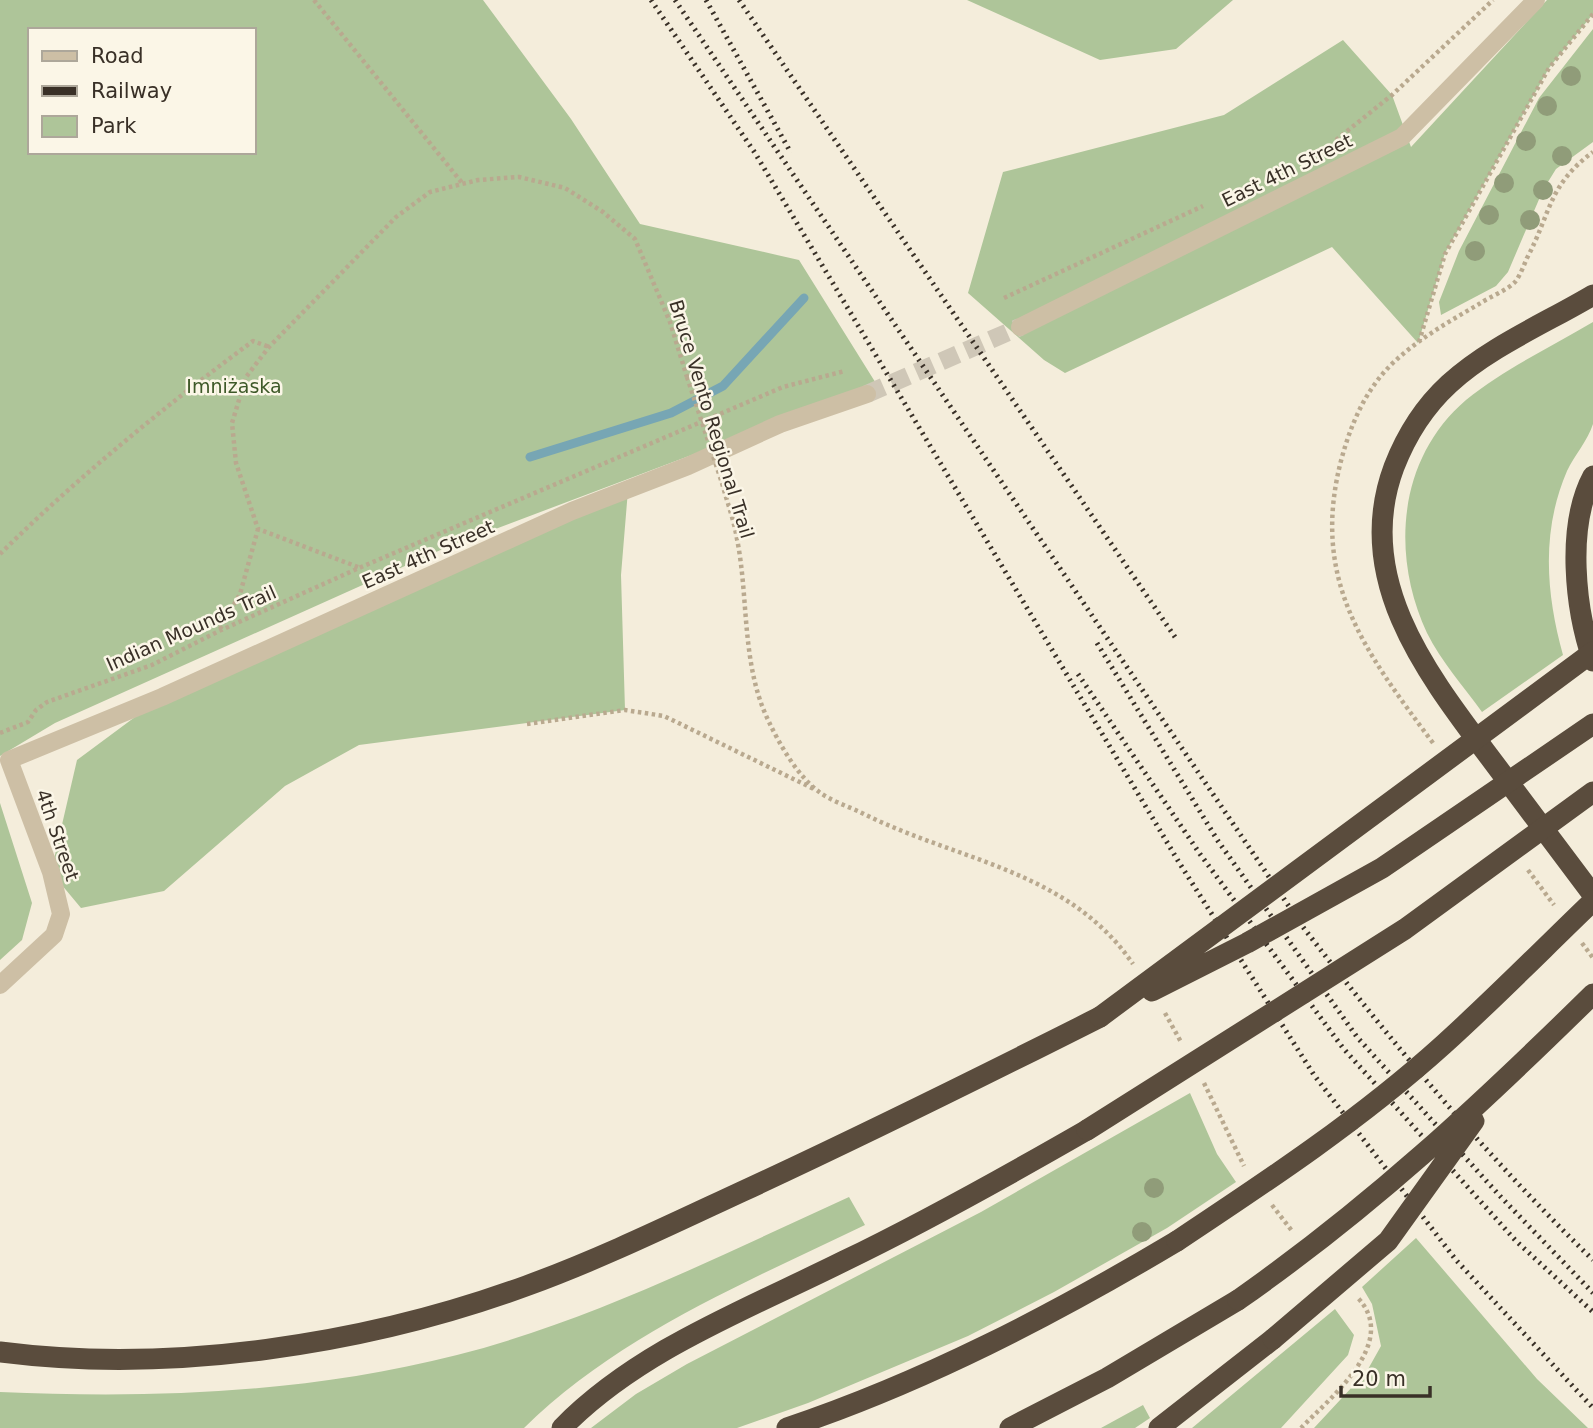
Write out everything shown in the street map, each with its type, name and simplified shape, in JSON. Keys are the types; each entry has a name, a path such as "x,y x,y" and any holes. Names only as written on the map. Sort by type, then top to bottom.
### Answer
{"highway":[{"path":"1593,295 1469,369 1429,405 1399,454 1387,484 1382,543 1390,592 1418,655 1444,696 1593,895"},
{"path":"1593,476 1576,552 1580,609 1593,661"},
{"path":"1100,1017 1593,652"},
{"path":"0,1352 145,1357 225,1352 322,1340 466,1306 578,1266 844,1145 1247,943 1382,868 1593,724"},
{"path":"565,1425 631,1373 694,1335 925,1220 1087,1130 1405,929 1593,792"},
{"path":"787,1428 874,1395 995,1342 1099,1287 1177,1241 1315,1148 1369,1106 1442,1045 1593,901"},
{"path":"1010,1428 1107,1378 1238,1300 1311,1250 1370,1202 1501,1084 1593,994"},
{"path":"1159,1428 1273,1339 1388,1241 1501,1084"}],"street":[{"name":"East 4th Street","path":"1020,327 1402,137 1536,0"},
{"name":"East 4th Street","path":"5,757 162,697 572,511 688,466 780,424 867,394"},
{"name":"4th Street","path":"0,985 54,935 61,914 51,872 5,757"}],"path":[{"path":"314,0 463,184"},
{"path":"1327,147 1383,103 1493,0"},
{"path":"1418,342 1446,254 1549,68 1593,14"},
{"path":"1435,746 1376,666 1352,618 1336,572 1331,525 1336,479 1347,436 1360,408 1380,379 1418,342 1515,282 1555,191 1569,172 1593,152"},
{"name":"Bruce Vento Regional Trail","path":"258,529 236,463 232,423 246,377 269,348 396,217 430,192 463,184 519,177 565,188 635,239 670,322 722,483 737,539 754,677 768,720 790,757 818,791 880,822 1030,879 1068,899 1099,922 1135,967"},
{"path":"1004,299 1207,205"},
{"path":"0,554 70,489 196,384 253,341 269,348"},
{"name":"Indian Mounds Trail","path":"0,733 28,722 36,710 47,702 152,665 219,631 359,568 783,387 845,371"},
{"path":"219,631 240,594 258,529 359,568"},
{"path":"527,724 625,710 664,716 818,791"},
{"path":"1526,868 1559,912"},
{"path":"1580,940 1593,958"},
{"path":"1163,1009 1188,1054"},
{"path":"1200,1076 1239,1160 1251,1176"},
{"path":"1265,1196 1295,1234"},
{"path":"1301,1428 1361,1362 1370,1340 1370,1320 1363,1303 1355,1295"}],"green space":[{"name":"Imniżaska","path":"0,0 483,0 571,119 640,224 799,260 877,385 445,548 55,723 0,756"},
{"path":"967,0 1233,0 1176,49 1100,60"},
{"path":"1547,0 1593,0 1593,14 1549,68 1445,253 1418,343 1332,247 1065,373 1044,360 968,293 1003,172 1224,115 1343,40 1392,95 1411,147"},
{"path":"1593,29 1593,142 1556,169 1543,190 1508,272 1496,286 1441,315 1439,302 1459,251 1539,98"},
{"path":"1593,322 1593,424 1567,471 1553,516 1550,540 1550,586 1563,655 1482,712 1433,643 1416,603 1408,572 1405,541 1407,510 1414,479 1426,450 1443,424 1466,400 1512,368"},
{"path":"628,490 621,575 625,710 359,745 285,786 164,891 81,908 51,872 77,760 162,697"},
{"path":"0,803 32,903 22,940 0,960"},
{"path":"1190,1093 1217,1154 1236,1182 1167,1228 1054,1292 968,1336 808,1403 737,1428 591,1428 636,1394 687,1364 981,1212"},
{"path":"849,1197 865,1225 730,1290 642,1338 561,1395 524,1428 0,1428 0,1392 115,1395 230,1390 344,1378 457,1355 508,1341 607,1305"},
{"path":"1416,1238 1537,1379 1588,1428 1314,1428 1367,1371 1381,1346 1372,1304 1362,1287"},
{"path":"1335,1309 1354,1335 1348,1355 1281,1428 1192,1428"},
{"path":"1143,1405 1150,1418 1135,1428 1101,1428"}],"waterway":[{"path":"530,457 671,413 723,386 804,298"}],"tunnel":[{"path":"867,394 1020,327"}],"railway":[{"path":"651,0 755,153 1180,864 1314,1075 1456,1260 1593,1408"},
{"path":"675,0 1303,927 1442,1099 1516,1181 1593,1260"},
{"path":"706,0 791,153"},
{"path":"739,0 1175,637"},
{"path":"1097,643 1218,841 1357,1037 1499,1195 1593,1293"},
{"path":"1078,674 1200,854 1343,1048 1516,1241 1593,1312"}]}
